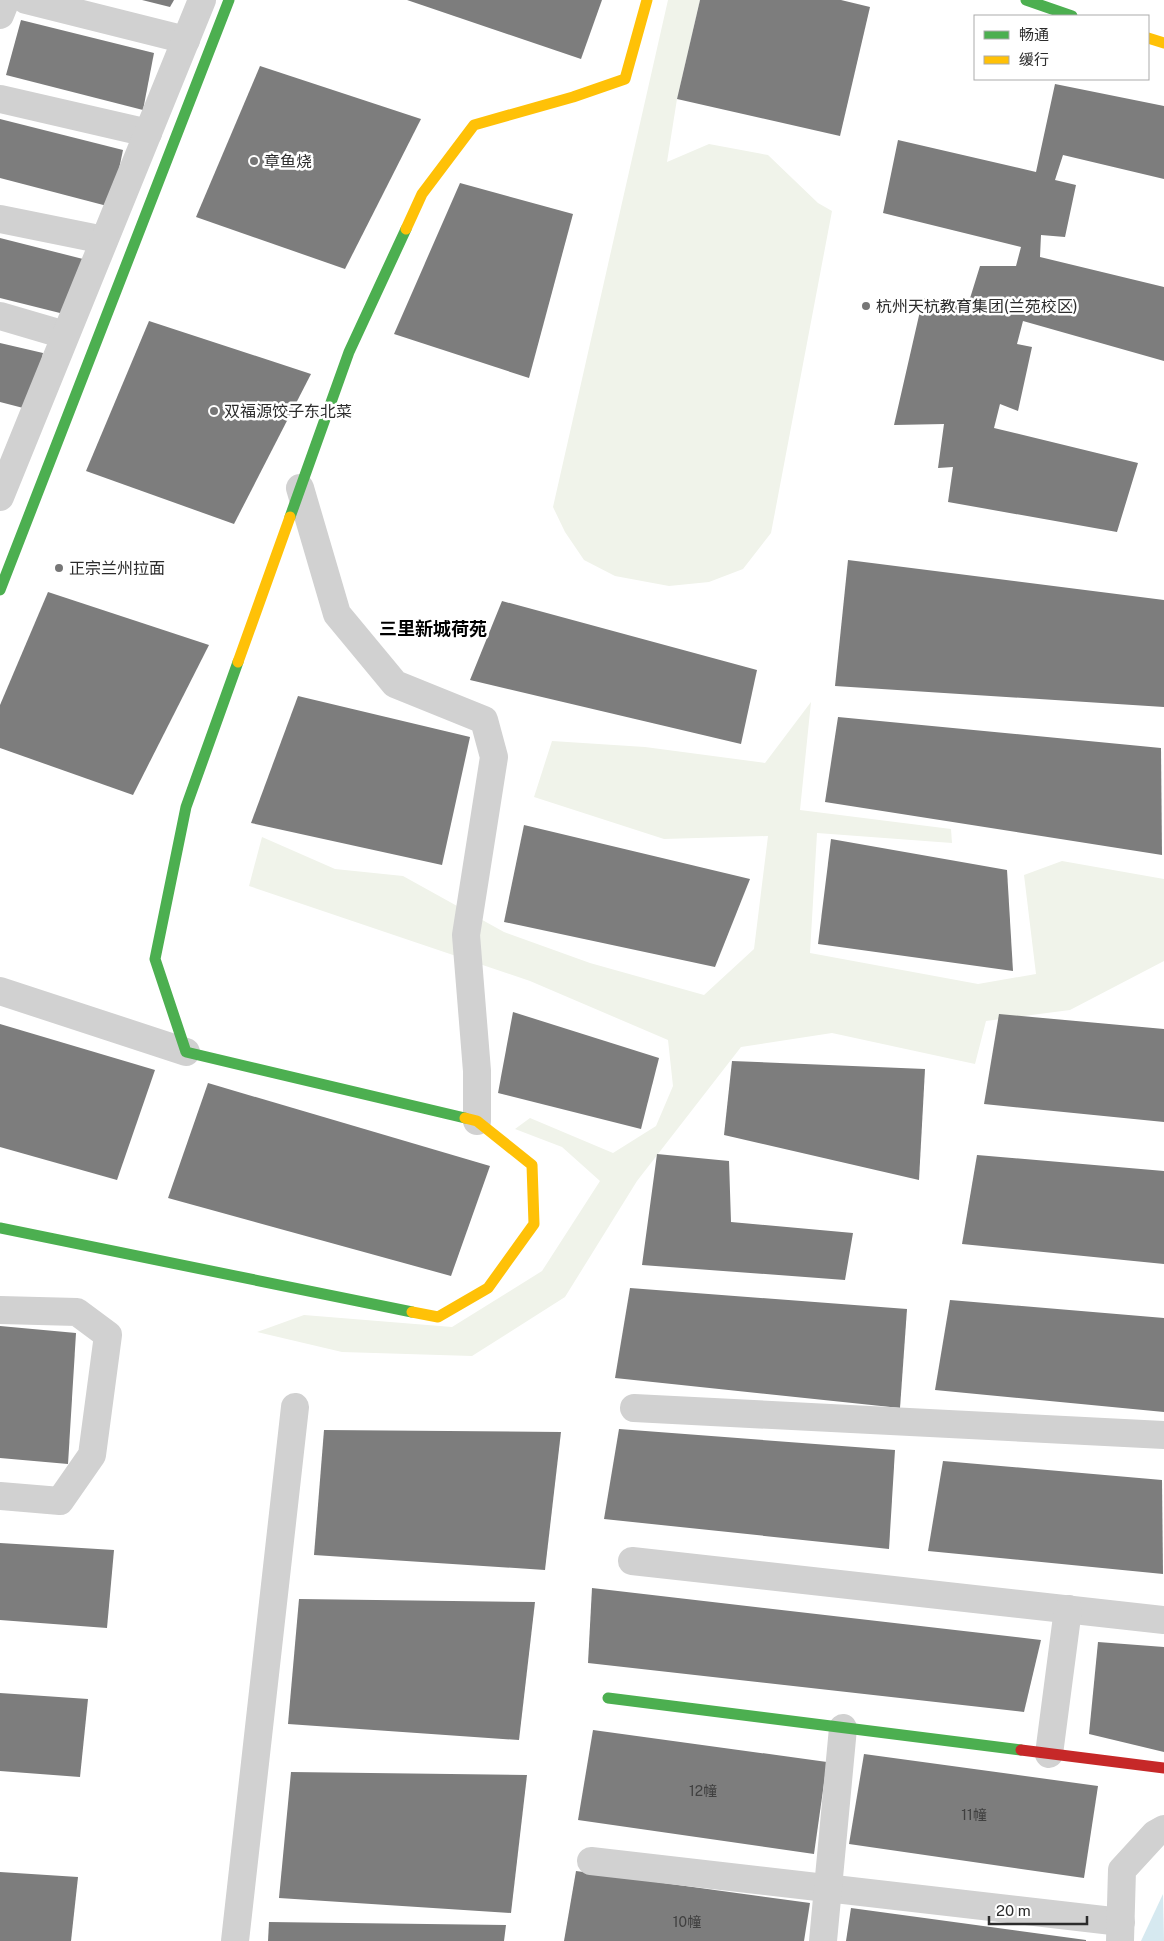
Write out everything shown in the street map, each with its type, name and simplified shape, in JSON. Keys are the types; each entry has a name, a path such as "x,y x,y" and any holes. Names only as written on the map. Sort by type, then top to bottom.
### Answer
{"street":[{"path":"0,15 6,0"},
{"path":"26,0 186,40"},
{"path":"0,497 10,445 65,335 202,0"},
{"path":"0,590 229,0"},
{"path":"186,1052 155,959 186,806 350,352 422,194 474,125 625,79 647,0"},
{"path":"1026,0 1069,15"},
{"path":"1149,38 1164,43"},
{"path":"0,99 148,133"},
{"path":"0,219 104,240"},
{"path":"0,316 65,335"},
{"path":"10,445 53,454"},
{"path":"300,488 337,614 395,684 484,720 494,758 466,935 477,1070 477,1121"},
{"path":"0,991 186,1052 477,1121 532,1165 534,1224 488,1288 438,1317 0,1228"},
{"path":"0,1310 77,1312 108,1335 92,1455 60,1501 0,1496"},
{"path":"235,1941 296,1407"},
{"path":"634,1408 1164,1435"},
{"path":"632,1561 1164,1620"},
{"path":"1050,1754 1068,1609"},
{"path":"608,1698 1164,1768"},
{"path":"822,1941 843,1728"},
{"path":"591,1860 828,1888 1120,1931 1122,1870 1155,1834 1164,1829"}],"shaded area":[{"path":"668,0 700,0 677,99 667,162 709,144 768,155 818,203 832,211 771,533 743,569 709,582 669,586 615,576 584,560 565,532 553,507"},
{"path":"811,702 800,810 951,829 952,843 817,833 810,953 978,984 1036,974 1024,875 1062,861 1164,879 1164,961 1070,1010 986,1021 975,1064 832,1033 741,1047 637,1181 565,1297 472,1356 342,1352 257,1332 304,1315 452,1327 542,1271 600,1181 562,1147 515,1129 530,1118 613,1153 656,1126 673,1086 668,1040 530,981 249,886 262,837 335,869 403,876 504,932 590,963 704,995 754,949 768,836 664,839 534,797 552,741 645,747 765,763"},
{"path":"1163,1894 1164,1941 1141,1941"}],"building":[{"path":"142,0 174,0 170,7"},
{"path":"407,0 602,0 581,59"},
{"path":"700,0 841,0 870,7 840,136 677,99"},
{"path":"21,20 154,53 143,110 6,75"},
{"path":"260,66 421,119 345,269 196,217"},
{"path":"1055,84 1164,106 1164,179 1063,155 1055,180 1076,185 1065,237 1041,235 1040,257 1164,287 1164,361 1023,321 1017,344 1032,347 1018,411 1000,404 994,428 1138,463 1117,532 948,502 953,467 938,468 944,424 894,425 923,298 967,308 980,266 1016,266 1021,247 883,213 898,140 1036,172"},
{"path":"0,119 123,150 111,207 0,178"},
{"path":"460,183 573,214 529,378 394,334"},
{"path":"0,238 83,259 72,316 0,298"},
{"path":"149,321 311,374 234,524 86,471"},
{"path":"0,343 43,353 31,410 0,402"},
{"path":"848,560 1164,600 1164,707 835,686"},
{"path":"48,592 209,645 133,795 0,748 0,705"},
{"path":"502,601 757,670 741,744 470,680"},
{"path":"298,696 470,737 442,865 251,823"},
{"path":"838,717 1161,748 1162,855 825,802"},
{"path":"524,825 750,879 715,967 504,922"},
{"path":"831,839 1007,870 1013,971 818,944"},
{"path":"513,1012 659,1058 641,1129 498,1093"},
{"path":"999,1014 1164,1029 1164,1122 984,1104"},
{"path":"0,1024 155,1070 117,1180 0,1147"},
{"path":"732,1061 925,1069 919,1180 724,1135"},
{"path":"208,1083 490,1166 451,1276 168,1198"},
{"path":"657,1154 729,1161 731,1222 853,1233 845,1280 642,1265"},
{"path":"977,1155 1164,1171 1164,1264 962,1244"},
{"path":"630,1288 907,1309 900,1408 615,1378"},
{"path":"950,1300 1164,1318 1164,1412 935,1390"},
{"path":"0,1326 76,1333 68,1464 0,1458"},
{"path":"619,1429 895,1450 889,1549 604,1519"},
{"path":"324,1430 561,1432 545,1570 314,1555"},
{"path":"943,1461 1162,1480 1163,1574 928,1551"},
{"path":"0,1543 114,1550 107,1628 0,1620"},
{"path":"592,1588 1041,1640 1024,1712 588,1663"},
{"path":"299,1599 535,1602 519,1740 288,1724"},
{"path":"1098,1642 1164,1647 1164,1752 1089,1734"},
{"path":"0,1693 88,1699 80,1777 0,1771"},
{"path":"593,1730 827,1762 814,1854 578,1820"},
{"path":"864,1754 1098,1786 1084,1878 849,1844"},
{"path":"291,1772 527,1775 511,1913 279,1898"},
{"path":"576,1871 810,1903 804,1941 564,1941"},
{"path":"0,1872 78,1877 71,1941 0,1941"},
{"path":"851,1908 1086,1940 1086,1941 846,1941"},
{"path":"269,1922 506,1925 504,1941 268,1941"}],"traffic: fast":[{"path":"0,590 229,0"},
{"path":"1026,0 1069,15"},
{"path":"290,517 349,352 406,229"},
{"path":"238,662 186,807 155,959 186,1052 465,1118"},
{"path":"0,1228 412,1312"},
{"path":"608,1698 1021,1750"}],"traffic: slow":[{"path":"406,229 422,194 474,125 573,97 625,79 647,0"},
{"path":"1149,38 1164,43"},
{"path":"238,662 290,517"},
{"path":"412,1312 438,1317 488,1288 534,1224 532,1165 477,1121 465,1118"}],"traffic: jam":[{"path":"1021,1750 1164,1768"}],"place":[{"name":"章鱼烧","path":"254,161"},
{"name":"杭州天杭教育集团(兰苑校区)","path":"866,306"},
{"name":"双福源饺子东北菜","path":"214,411"},
{"name":"正宗兰州拉面","path":"59,568"}],"district":[{"name":"三里新城荷苑","path":"433,628"}]}
